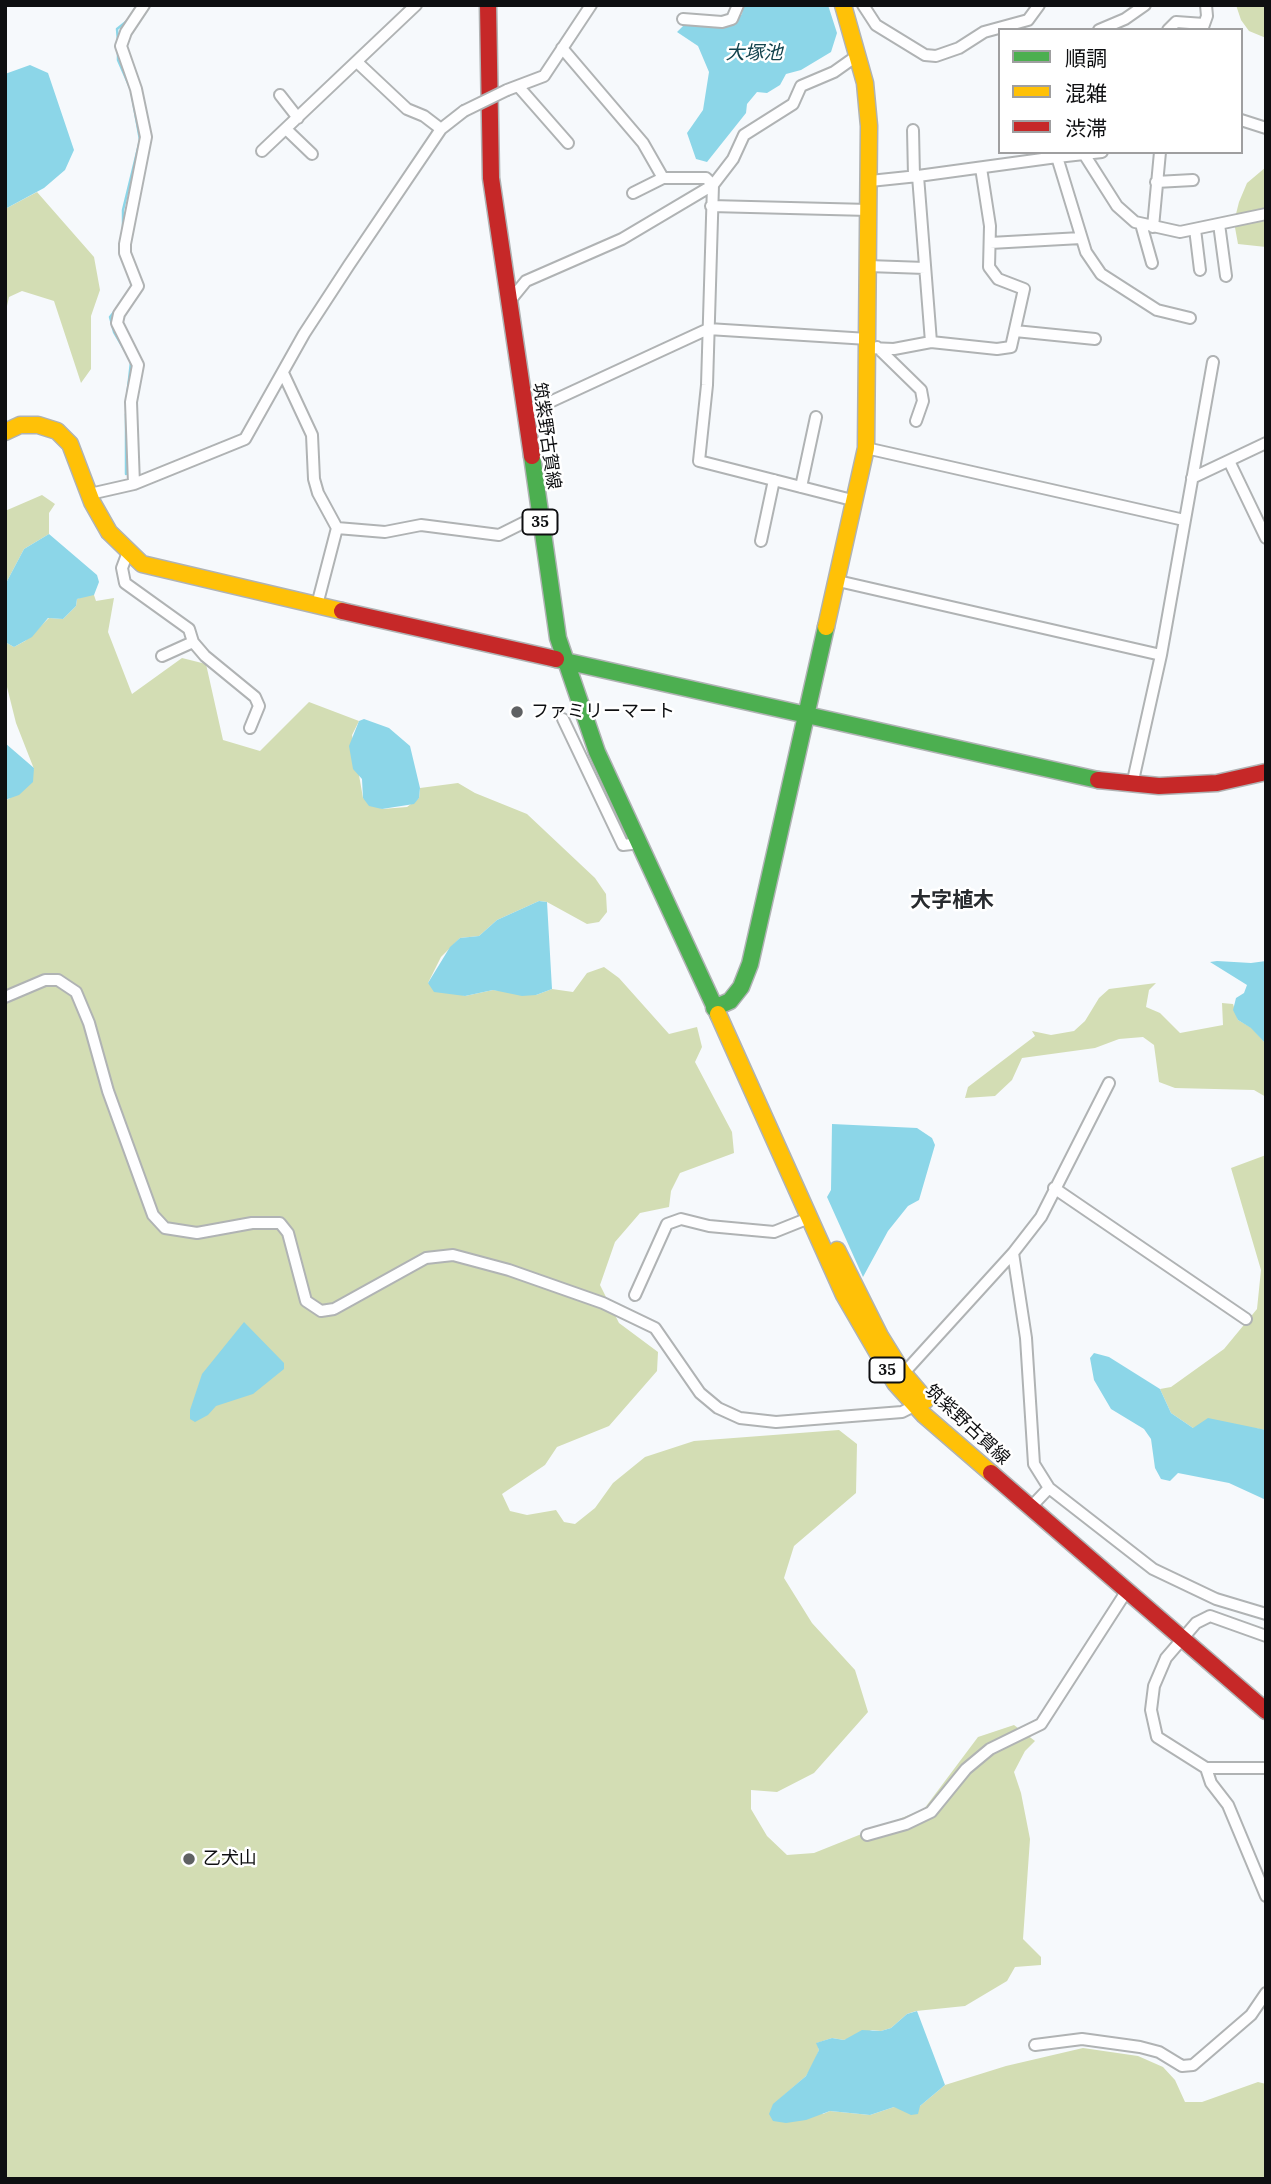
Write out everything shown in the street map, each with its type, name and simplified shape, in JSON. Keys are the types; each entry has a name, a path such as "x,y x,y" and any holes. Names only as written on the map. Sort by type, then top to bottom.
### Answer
{"main road":[{"name":"筑紫野古賀線","path":"488,5 491,178 539,515 564,660 597,752 844,1295 899,1378 920,1403 1186,1635 1266,1711"},
{"path":"714,1009 730,1001 741,987 750,964 866,449 871,344 868,115 858,55 844,5"},
{"path":"5,432 20,425 38,425 57,431 70,444 99,517 128,552 142,564 166,571 1050,770 1132,785 1217,783 1266,772"},
{"name":"筑紫野古賀線","path":"714,1009 734,1028 899,1378"},
{"name":"筑紫野古賀線","path":"1033,1504 1126,1592 1266,1696"}],"street":[{"path":"134,484 131,416 138,365 117,323 119,314 138,286 125,244 146,137 136,89 121,46 126,32 144,5"},
{"path":"262,151 358,63 416,5"},
{"path":"90,494 134,484 245,439 257,414 284,375 304,334 441,129 464,111 544,76 591,5"},
{"path":"683,19 722,22 732,19 738,5"},
{"path":"863,5 876,25 925,55 936,56 959,48 968,39 984,32 998,30"},
{"path":"1023,27 1039,5"},
{"path":"1104,28 1125,19 1145,5"},
{"path":"1170,28 1176,22 1203,27 1206,5"},
{"path":"562,48 643,143 663,178"},
{"path":"508,303 526,281 622,239 713,185 733,159 744,135 793,104 801,86 834,72 858,55"},
{"path":"358,63 407,109 424,116 441,129"},
{"path":"513,88 568,143"},
{"path":"280,95 298,118"},
{"path":"1243,121 1266,128"},
{"path":"286,129 312,154"},
{"path":"912,130 931,342"},
{"path":"870,181 1084,154 1121,212 1147,225 1169,232 1266,214"},
{"path":"1152,263 1146,253 1147,225 1160,154"},
{"path":"1057,157 1081,238 1101,274 1157,310 1190,318"},
{"path":"524,414 708,330 871,344 894,349 931,342 997,349 1011,347 1024,289 993,275 988,256 990,226 981,168"},
{"path":"633,192 663,178 706,178 713,185"},
{"path":"1156,182 1193,180"},
{"path":"713,185 707,385 699,461 856,501"},
{"path":"711,206 869,210"},
{"path":"1219,224 1226,276"},
{"path":"1195,229 1200,270"},
{"path":"990,243 1081,238"},
{"path":"868,266 925,268"},
{"path":"1015,331 1095,339"},
{"path":"871,344 921,390 923,401 916,421"},
{"path":"1132,785 1161,655 1213,362"},
{"path":"284,375 312,435 314,479 318,493 337,528 317,605"},
{"path":"801,487 816,417"},
{"path":"1192,478 1266,443"},
{"path":"866,449 1184,520"},
{"path":"1228,461 1266,538"},
{"path":"761,541 774,480"},
{"path":"337,528 385,532 421,525 499,535 539,515"},
{"path":"128,552 122,568 125,583 189,629 193,642 255,698 259,706 250,728"},
{"path":"838,581 1161,655"},
{"path":"162,656 193,642"},
{"path":"563,719 623,845 640,843"},
{"path":"5,997 45,981 58,980 76,992 89,1023 107,1091 153,1215 165,1227 188,1233 252,1223 280,1223 288,1233 306,1301 321,1311 334,1309 426,1258 462,1256 603,1303 655,1328 700,1393 718,1408 740,1418 776,1422 902,1412 920,1403"},
{"path":"899,1378 1013,1253 1041,1217 1108,1083"},
{"path":"1054,1188 1245,1319"},
{"path":"635,1295 667,1224 681,1219 709,1226 775,1232 809,1218"},
{"path":"1013,1253 1026,1338 1034,1464 1049,1488 1153,1569 1216,1599 1266,1614"},
{"path":"1033,1504 1049,1488"},
{"path":"867,1835 906,1824 931,1812 966,1769 990,1749 1041,1724 1126,1592"},
{"path":"1266,1636 1210,1616 1196,1623 1166,1658 1154,1686 1151,1710 1157,1737 1206,1768 1266,1768"},
{"path":"1206,1768 1260,1868 1266,1896"},
{"path":"1034,2045 1082,2039 1150,2050 1182,2066 1192,2065 1251,2015 1266,1993"}],"green space":[{"path":"1236,5 1266,5 1266,38 1249,31 1241,20"},
{"path":"1266,167 1266,247 1238,244 1234,222 1239,202 1247,183"},
{"path":"37,192 94,257 100,290 91,316 91,369 81,383 54,301 22,291 9,297 5,315 5,209"},
{"path":"42,495 55,504 49,513 49,534 24,549 5,585 5,511"},
{"path":"94,595 96,601 114,598 108,632 132,694 182,658 206,664 223,740 260,751 309,702 359,721 352,735 363,798 382,809 407,807 419,798 420,788 458,783 475,793 527,814 595,878 606,894 607,912 599,922 587,924 547,902 539,901 497,920 479,936 460,938 441,957 428,983 465,996 493,990 536,995 552,989 573,992 587,973 604,967 619,978 669,1034 697,1027 702,1047 695,1062 732,1132 734,1153 680,1173 671,1191 669,1207 640,1213 615,1242 600,1285 619,1323 658,1352 657,1371 609,1426 557,1447 545,1465 502,1494 510,1511 527,1515 556,1510 564,1522 575,1524 595,1508 613,1483 645,1457 694,1441 839,1430 857,1444 856,1493 794,1546 784,1578 812,1623 855,1670 868,1712 814,1773 777,1792 751,1790 751,1809 767,1836 787,1855 814,1853 924,1809 978,1737 1014,1725 1035,1741 1025,1751 1014,1772 1030,1839 1023,1939 1041,1957 1041,1965 1015,1967 1007,1981 965,2006 916,2011 907,2014 891,2028 872,2030 844,2040 832,2038 817,2043 819,2050 806,2076 782,2097 823,2114 830,2111 870,2115 894,2107 920,2106 945,2085 1006,2066 1083,2048 1138,2056 1163,2067 1175,2080 1185,2102 1202,2102 1258,2082 1266,2084 1266,2179 5,2179 5,800 9,799 34,769 16,723 5,679 5,642 14,647 25,641 49,618 63,619 76,606 77,599"},
{"path":"1156,983 1149,990 1146,1007 1160,1013 1180,1033 1223,1025 1222,1003 1233,1004 1238,1020 1252,1028 1266,1044 1266,1097 1254,1090 1175,1088 1159,1082 1154,1045 1143,1037 1119,1039 1095,1048 1022,1058 1012,1080 995,1096 965,1098 968,1087 1035,1036 1032,1031 1051,1035 1074,1031 1109,989"},
{"path":"1266,1155 1266,1430 1241,1426 1193,1428 1171,1413 1160,1389 1171,1387 1224,1349 1257,1309 1261,1270 1231,1168"}],"water":[{"name":"大塚池","path":"743,5 828,5 837,33 831,52 801,70 786,74 780,85 767,93 757,92 747,104 746,113 707,162 696,159 687,133 703,110 709,72 698,46 677,32 684,25 721,28 732,24 742,14"},
{"path":"30,65 48,73 74,150 65,170 44,188 5,209 5,74"},
{"path":"49,534 97,575 99,582 94,595 77,599 76,606 63,619 48,618 32,637 14,647 5,642 5,585 24,549"},
{"path":"364,719 389,728 410,746 420,788 419,798 414,804 382,809 369,806 363,798 362,779 353,769 349,746 359,721"},
{"path":"5,743 34,768 33,782 19,795 5,800"},
{"path":"539,901 547,902 552,989 536,995 522,996 493,990 465,996 434,992 428,983 450,947 460,938 479,936 497,920"},
{"path":"1266,961 1266,1044 1251,1028 1238,1020 1233,1010 1236,998 1244,993 1247,985 1210,962"},
{"path":"832,1124 917,1128 932,1138 935,1145 919,1200 908,1206 888,1231 863,1277 827,1197 831,1190"},
{"path":"244,1322 284,1363 284,1369 253,1394 216,1406 208,1415 195,1422 190,1419 190,1410 202,1374"},
{"path":"1094,1353 1109,1357 1160,1389 1171,1413 1193,1428 1208,1418 1266,1430 1266,1500 1229,1483 1178,1473 1170,1481 1161,1479 1155,1468 1151,1439 1144,1429 1111,1409 1094,1380 1090,1358"},
{"path":"917,2011 945,2085 920,2106 918,2114 911,2115 894,2107 870,2115 830,2111 806,2120 786,2123 773,2121 769,2114 773,2104 806,2076 819,2050 816,2043 832,2038 844,2040 862,2030 881,2031 891,2028 907,2014"}],"waterway":[{"path":"118,41 117,29 127,21"},
{"path":"118,51 118,60 131,90 140,140 123,210 123,228"},
{"path":"114,312 110,317 114,332 128,356"},
{"path":"127,397 131,362"},
{"path":"126,414 126,474"}],"traffic: fast":[{"path":"532,456 558,638 597,752 718,1014"},
{"path":"714,1008 730,1001 741,987 750,964 826,627"},
{"path":"556,659 1098,780"}],"traffic: slow":[{"path":"826,627 866,448 869,126 865,83 843,5"},
{"path":"5,432 20,425 38,425 57,431 70,444 92,502 109,532 142,564 342,611"},
{"path":"718,1014 844,1295 895,1383 924,1415 991,1473"},
{"path":"837,1250 880,1336 903,1373 926,1400"}],"traffic: jam":[{"path":"488,5 491,178 532,456"},
{"path":"342,611 556,659"},
{"path":"1098,780 1159,786 1217,783 1266,772"},
{"path":"991,1473 1266,1711"}],"place":[{"name":"ファミリーマート","path":"517,712"},
{"name":"乙犬山","path":"189,1859"}],"district":[{"name":"大字植木","path":"952,901"}]}
